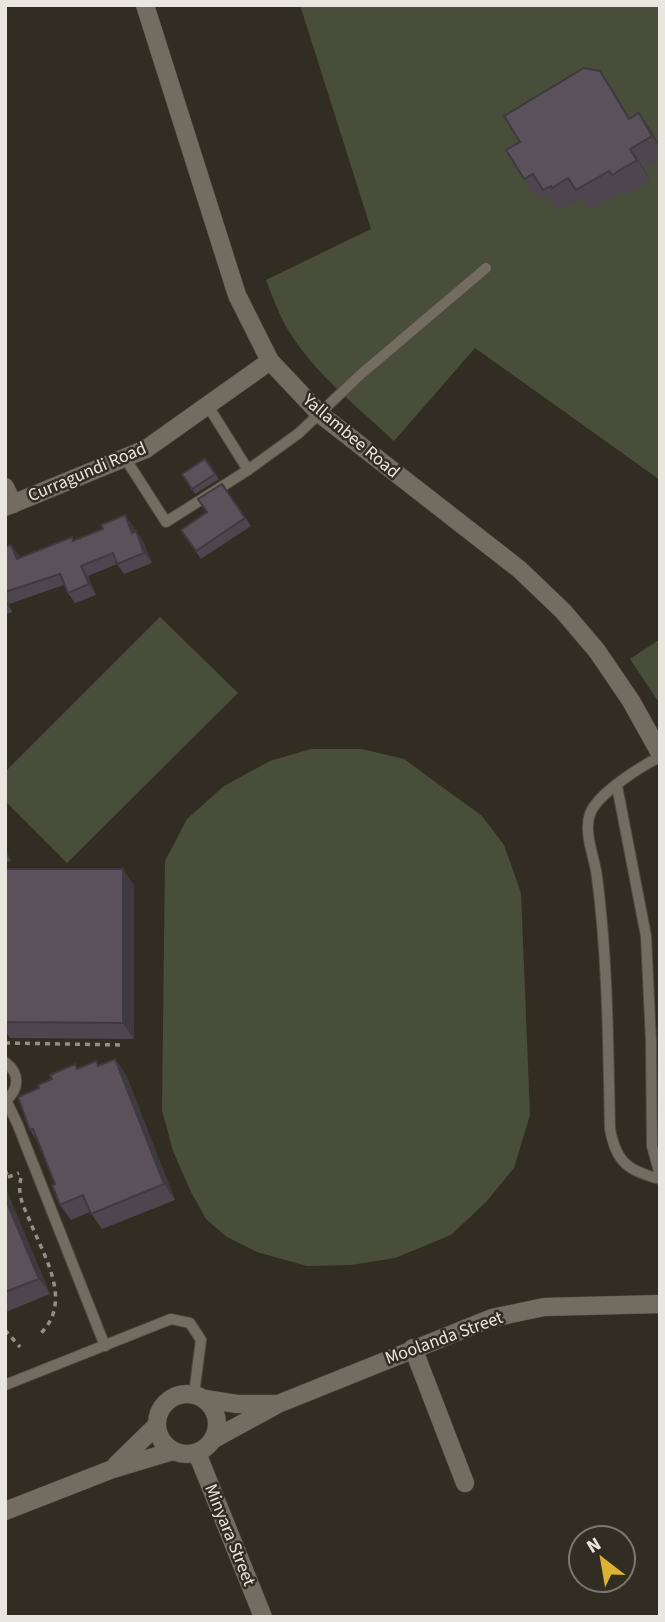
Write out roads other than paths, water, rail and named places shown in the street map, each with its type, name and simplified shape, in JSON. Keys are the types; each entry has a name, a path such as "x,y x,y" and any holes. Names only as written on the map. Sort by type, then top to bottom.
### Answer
{"street":[{"name":"Yallambee Road","path":"145,5 237,295 270,361 320,414 519,569 563,611 597,651 631,701 660,755"},
{"name":"Curragundi Road","path":"8,499 146,449 270,361"},
{"name":"Moolanda Street","path":"212,1440 278,1404 492,1318 544,1307 660,1304"},
{"path":"412,1348 465,1483"},
{"path":"185,1393 200,1397 216,1415 217,1425 212,1440 204,1450 182,1454 164,1445 156,1426 161,1407 167,1400 185,1393"},
{"name":"Moolanda Street","path":"200,1397 237,1404 278,1404"},
{"path":"110,1469 156,1426"},
{"path":"5,1511 110,1469 173,1451"},
{"name":"Minyara Street","path":"197,1453 263,1617"}],"lane":[{"path":"125,458 166,523 299,433 360,375 486,268"},
{"path":"208,406 248,470"},
{"path":"617,786 646,936 652,1146 660,1177 644,1175 625,1166 613,1144 610,1129 607,986 601,908 588,827 590,812 617,786 637,768 660,755"},
{"path":"5,1062 13,1069 17,1082 11,1096 6,1100 105,1346"},
{"path":"5,1385 171,1319 190,1323 201,1340 200,1397"}]}
